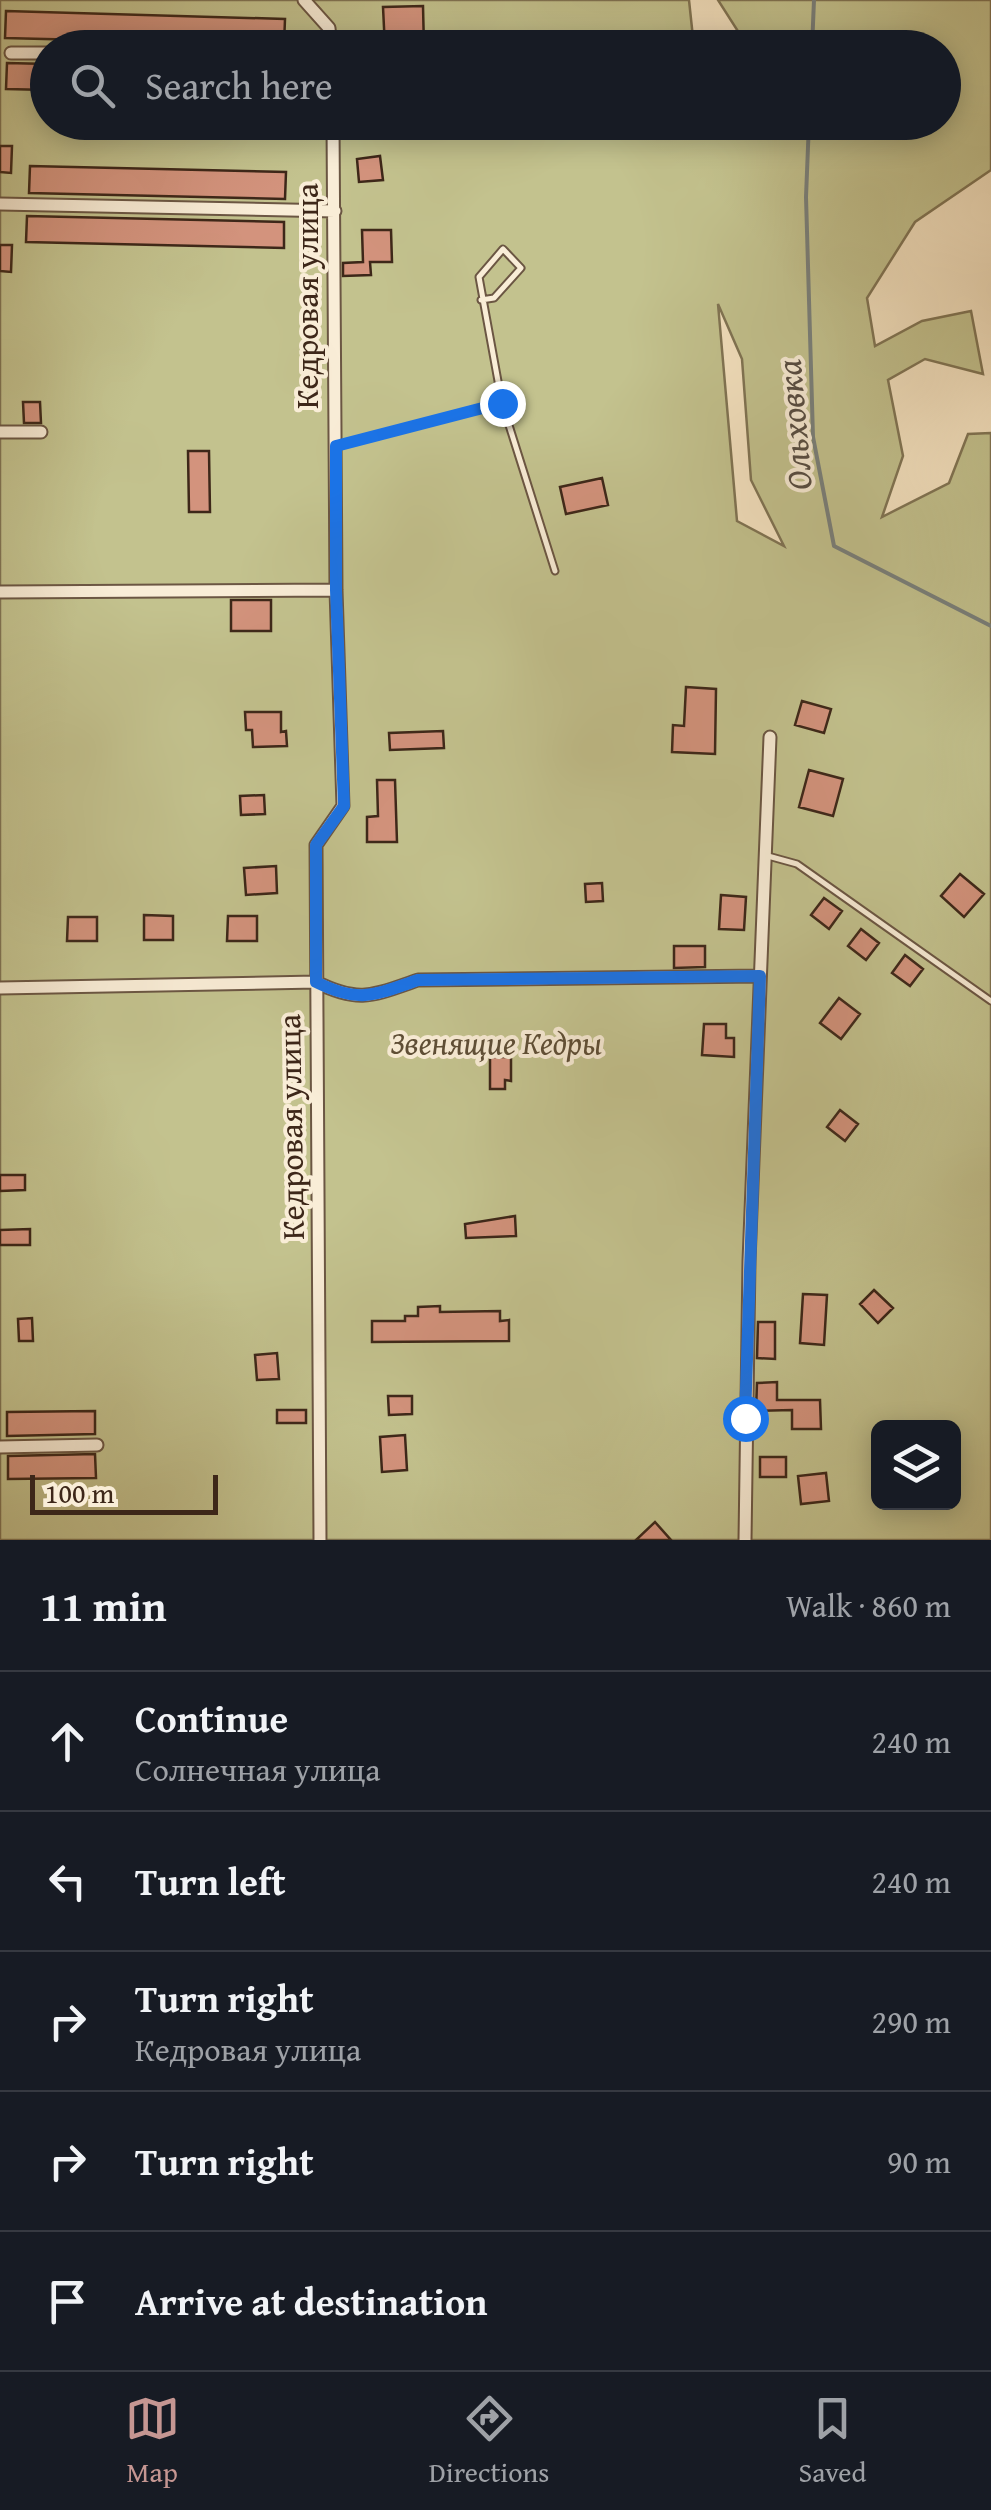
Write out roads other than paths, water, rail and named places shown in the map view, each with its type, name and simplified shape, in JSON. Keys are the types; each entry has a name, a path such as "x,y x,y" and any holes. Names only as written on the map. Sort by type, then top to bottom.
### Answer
{"street":[{"path":"304,0 329,30"},
{"path":"11,53 30,53"},
{"name":"Кедровая улица","path":"320,1540 316,845 344,806 336,590 333,140"},
{"path":"0,204 335,211"},
{"path":"0,432 41,432"},
{"path":"0,592 336,590"},
{"path":"745,1540 749,1261 770,737"},
{"path":"0,988 316,982 343,996 371,996 418,980 760,976"},
{"path":"0,1447 97,1445"}],"lane":[{"path":"481,300 494,298 522,268 503,249 479,277 481,300 502,403 556,571"},
{"path":"336,446 502,403"},
{"path":"766,856 797,864 991,1001"}],"waterway":[{"name":"Ольховка","path":"813,30 814,0"},
{"name":"Ольховка","path":"808,140 806,197 813,437 834,546 991,626"}],"park label":[{"name":"Звенящие Кедры","path":"496,1043"}]}
